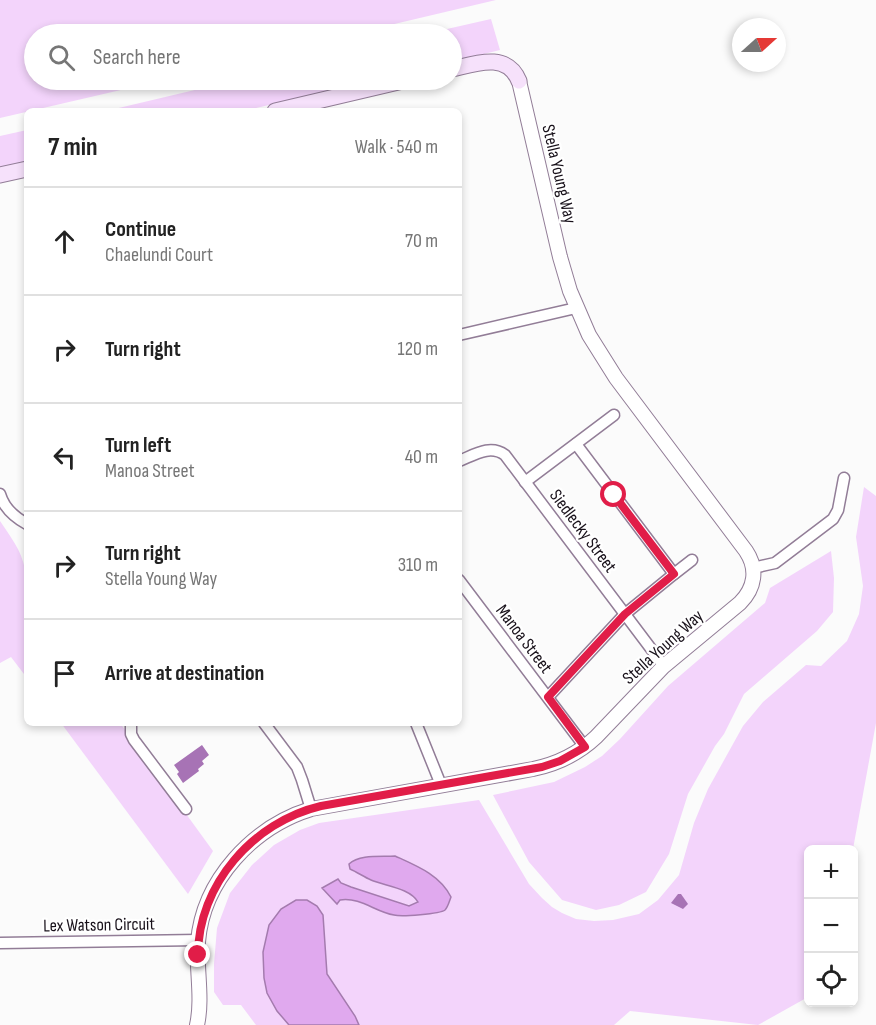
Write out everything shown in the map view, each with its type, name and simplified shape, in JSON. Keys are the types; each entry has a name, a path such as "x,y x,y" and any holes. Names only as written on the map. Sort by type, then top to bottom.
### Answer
{"main road":[{"path":"462,67 482,62 495,62 510,68 519,81"},
{"path":"288,108 364,90"},
{"path":"0,175 24,170"}],"street":[{"name":"Stella Young Way","path":"197,1025 199,940 205,907 228,867 269,829 285,819 311,809 542,767 560,761 585,747 602,732 664,666 744,599 753,584 750,556 606,364 576,308 560,257 519,81"},
{"path":"462,334 576,308"},
{"path":"525,482 614,415"},
{"path":"576,444 674,574"},
{"name":"Siedlecky Street","path":"462,460 488,450 497,450 505,454 664,666"},
{"path":"753,568 775,563 831,521 838,510 844,478"},
{"path":"0,494 11,513 24,522"},
{"path":"548,697 625,614 692,560"},
{"name":"Manoa Street","path":"462,584 585,747"},
{"path":"131,726 130,734 186,809"},
{"path":"266,726 297,767 311,809"},
{"path":"417,726 441,785"},
{"name":"Lex Watson Circuit","path":"0,943 199,940"}],"shaded area":[{"path":"0,0 496,0 394,24 24,24 24,90 121,90 43,108 24,108 24,112 0,118"},
{"path":"491,19 500,50 462,60 462,26"},
{"path":"195,90 333,90 256,108 119,108"},
{"path":"24,131 24,162 0,167 0,136"},
{"path":"864,487 876,496 876,723 854,845 804,845 804,999 758,1025 630,1011 614,1025 256,1025 241,1005 223,1005 214,992 214,964 217,928 230,893 252,865 274,845 300,830 319,823 479,800 529,884 552,907 562,913 576,919 613,920 639,914 658,900 679,875 694,823 708,789 743,726 763,702 806,665 821,666 847,641 859,614 863,586 856,537"},
{"path":"0,521 12,538 24,566 24,674 11,657 0,663"},
{"path":"831,551 834,578 833,612 817,631 744,694 724,734 688,794 669,854 646,892 619,905 596,910 562,900 529,862 493,795 554,782 602,756 668,686 765,603 770,588"},
{"path":"63,726 122,726 213,851 188,894"},
{"path":"395,856 427,872 441,883 451,897 445,910 420,915 394,915 355,901 340,900 337,904 322,888 338,879 341,883 351,887 409,906 418,902 403,890 371,880 350,869 349,864 359,859"},
{"path":"296,900 307,900 317,906 323,915 327,974 359,1025 289,1025 277,1011 267,993 263,952 269,925 281,909"}],"building":[{"path":"202,745 209,755 202,761 204,764 198,769 199,771 183,783 174,765"},
{"path":"678,894 681,894 688,904 683,909 671,903"}],"route":[{"path":"198,955 202,918 215,887 228,867 245,849 285,819 321,806 542,767 560,761 585,747 548,697 625,614 674,574 614,495"}]}
